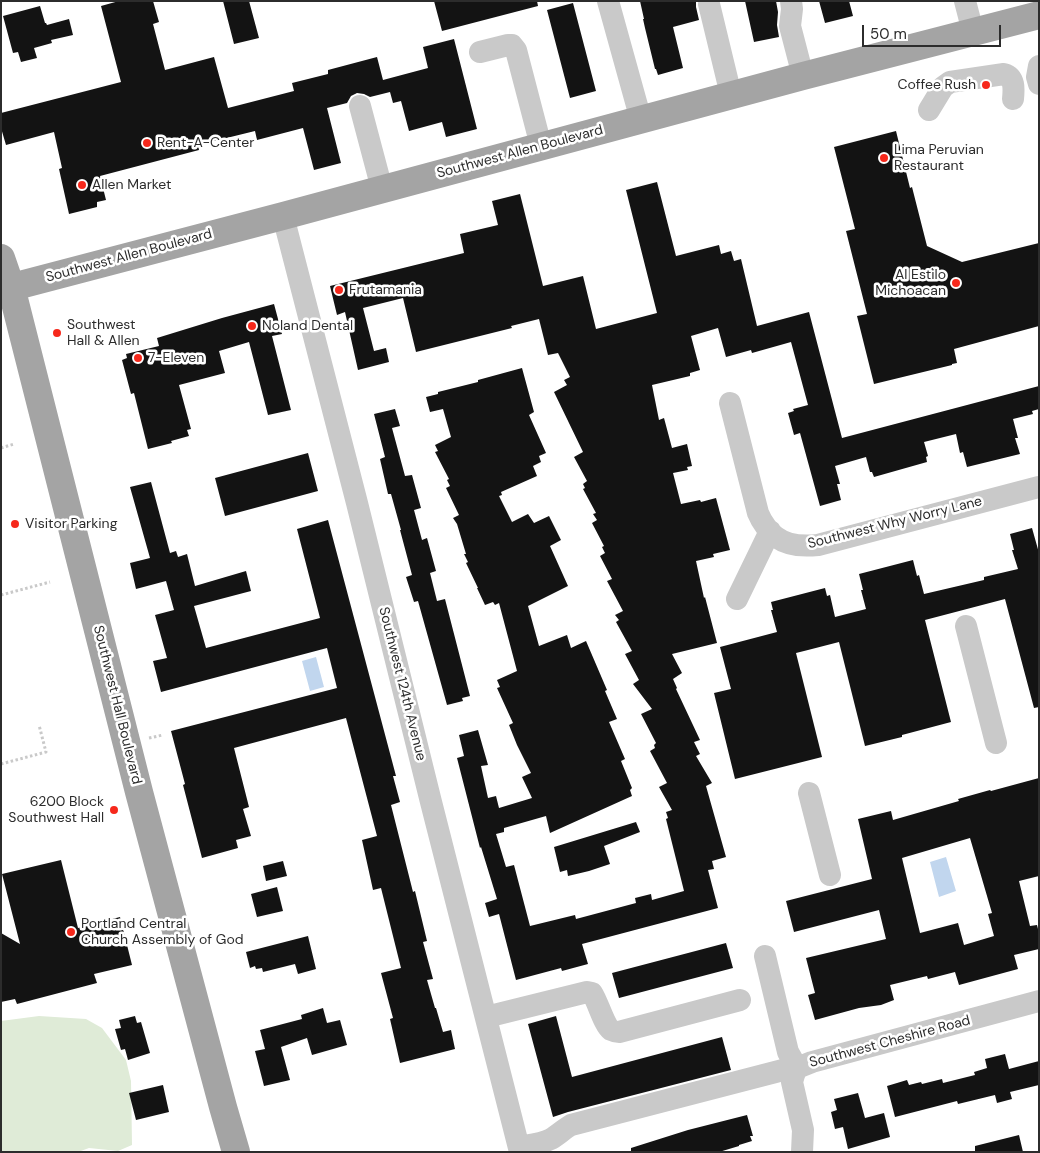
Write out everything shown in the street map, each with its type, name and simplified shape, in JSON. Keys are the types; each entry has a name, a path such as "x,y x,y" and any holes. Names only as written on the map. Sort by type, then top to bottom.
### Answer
{"main road":[{"name":"Southwest Allen Boulevard","path":"6,289 731,95 1039,15"},
{"name":"Southwest Hall Boulevard","path":"1,258 6,289 236,1152"}],"street":[{"path":"608,1 641,120"},
{"path":"791,1 790,26 803,76"},
{"path":"965,1 973,32"},
{"path":"708,4 731,95"},
{"path":"480,52 508,45 516,50 541,146"},
{"path":"1039,66 1037,71 1039,84"},
{"path":"929,110 943,86 950,82 1004,74 1009,75 1012,79 1014,88 1013,98"},
{"path":"360,106 382,189"},
{"name":"Southwest 124th Avenue","path":"283,216 520,1150"},
{"name":"Southwest Why Worry Lane","path":"730,403 758,513 766,527 775,537 790,544 804,547 818,545 1039,487"},
{"path":"737,599 770,532"},
{"path":"966,626 996,743"},
{"path":"809,793 830,875"},
{"name":"Southwest Cheshire Road","path":"765,956 788,1052 798,1068 812,1062 1039,1002"},
{"path":"486,1017 587,992 592,993 596,999 606,1025 612,1031 619,1032 740,1000"},
{"path":"520,1150 548,1140 571,1125 783,1070 798,1068"},
{"path":"798,1068 792,1082 803,1130 802,1152"}],"path":[{"path":"1,448 14,444"},
{"path":"1,594 50,582"},
{"path":"1,764 46,752 39,725"}],"green space":[{"path":"39,1016 86,1019 102,1028 126,1060 131,1081 132,1145 118,1151 89,1148 78,1152 1,1152 1,1021"}],"water":[{"path":"316,657 324,687 310,691 302,661"},
{"path":"946,857 956,891 939,897 930,862"}],"building":[{"path":"119,1 153,1 159,22 153,24 165,70 214,57 228,108 294,91 292,83 328,74 328,70 377,57 383,80 428,68 423,47 454,39 477,129 446,137 442,122 409,131 401,101 393,103 390,92 370,97 357,93 351,96 347,103 327,108 341,163 314,170 303,128 257,140 255,131 198,145 199,150 100,176 106,200 97,202 97,207 69,214 59,169 62,168 54,132 6,145 1,128 1,113 121,82 101,6"},
{"path":"223,1 249,1 259,38 234,44"},
{"path":"434,1 537,1 538,6 442,31"},
{"path":"640,1 696,1 699,20 673,27 683,68 658,75 645,28"},
{"path":"745,1 776,1 779,37 754,42"},
{"path":"819,1 849,1 853,16 825,23"},
{"path":"573,3 596,91 570,98 547,10"},
{"path":"40,6 47,25 69,19 73,35 51,40 52,43 34,48 37,58 21,62 18,52 13,53 3,16"},
{"path":"896,131 927,246 962,262 1039,243 1039,326 954,349 957,363 952,365 874,384 857,316 867,314 846,231 855,229 834,147"},
{"path":"657,182 676,256 719,245 721,254 731,251 734,261 741,259 757,326 809,312 842,438 1039,386 1039,409 1032,411 1033,414 1013,419 1018,438 1015,438 1020,454 967,467 963,452 960,453 956,434 924,442 928,456 926,457 927,462 874,477 872,472 870,472 866,457 835,466 840,484 837,484 841,500 820,506 800,433 794,435 788,413 794,411 793,409 808,405 791,342 752,353 751,350 726,357 718,328 691,336 700,370 690,373 690,376 652,385 659,420 664,418 672,448 687,444 692,466 687,467 688,470 673,473 681,504 716,498 730,550 713,554 714,557 696,561 717,643 672,654 682,673 673,679 676,689 700,740 694,742 700,754 696,756 712,783 706,786 726,857 712,861 714,869 708,870 718,908 582,944 588,964 562,971 561,968 516,980 499,914 489,917 485,903 497,899 480,848 457,758 464,756 459,735 478,730 488,765 481,766 488,798 496,796 499,808 532,798 522,777 531,773 509,725 513,723 497,688 500,687 497,680 517,671 499,603 495,605 493,602 485,605 466,563 468,562 464,554 466,554 457,524 453,518 459,515 446,488 450,486 447,480 449,479 435,452 438,451 435,445 451,437 443,409 430,412 426,397 522,368 534,412 529,415 546,453 539,456 541,462 533,466 537,476 501,492 502,495 499,496 512,522 528,514 534,523 549,516 561,540 550,546 568,586 528,606 539,646 567,635 571,648 586,641 617,719 609,722 625,759 621,761 632,788 630,790 632,796 550,833 546,816 504,828 504,832 496,834 506,867 514,865 530,926 575,915 576,919 636,903 635,898 651,894 652,900 684,891 666,819 668,818 666,812 672,810 659,787 667,783 650,751 655,748 654,745 656,743 641,714 652,709 633,684 639,680 625,654 632,651 616,622 619,620 615,615 623,611 607,581 612,579 600,556 605,553 602,547 604,546 592,523 597,520 593,514 596,513 583,489 585,488 583,484 587,481 574,457 583,452 554,392 567,385 564,380 570,377 558,353 548,355 539,319 511,326 512,328 416,352 403,298 363,308 374,351 386,348 389,362 358,370 345,312 337,315 330,286 464,253 460,234 498,225 492,201 520,194 543,286 583,276 596,329 657,313 626,190"},
{"path":"274,304 282,334 272,336 291,410 268,415 249,342 219,351 225,373 179,385 191,429 187,430 189,436 171,441 172,443 148,449 134,393 131,394 122,360 127,358 126,354 159,346 157,338"},
{"path":"395,409 400,426 392,428 405,476 412,475 421,508 414,510 422,540 427,538 436,571 430,573 437,601 445,599 470,696 462,698 463,701 447,705 418,601 414,602 406,577 412,575 391,494 388,494 380,459 385,457 374,414"},
{"path":"308,453 318,491 225,516 215,478"},
{"path":"151,482 170,553 176,551 178,557 187,554 195,586 246,571 251,591 194,606 206,648 320,618 297,529 328,520 396,776 393,776 400,802 391,805 427,941 423,942 433,979 427,980 443,1032 451,1030 455,1049 400,1063 390,1019 393,1018 381,973 401,968 381,888 373,890 362,840 377,836 346,718 234,748 249,807 243,809 251,836 236,840 238,848 202,858 171,731 337,688 327,648 161,692 153,661 167,658 155,615 174,610 166,581 136,589 130,563 150,558 130,487"},
{"path":"1032,528 1039,553 1039,707 1034,708 1005,599 925,620 951,722 865,746 839,642 796,653 822,757 735,779 714,693 731,689 720,647 777,632 771,610 773,610 771,602 825,588 827,596 830,595 835,617 866,609 859,574 913,560 924,594 984,580 984,577 1018,569 1012,550 1014,550 1010,534"},
{"path":"1039,778 1039,876 1019,881 1030,926 1037,925 1039,949 1014,955 1018,969 959,985 955,972 928,979 927,976 890,985 894,1000 881,1005 859,1008 815,1020 808,995 815,993 806,958 886,939 879,910 794,932 786,901 872,879 858,819 891,811 893,820 959,801 958,799","holes":["970,838 992,913 988,914 994,936 964,945 958,923 920,933 902,858"]},
{"path":"636,822 640,832 604,846 610,864 568,876 567,870 560,872 554,847"},
{"name":"Portland Central Church Assembly of God","path":"61,860 78,928 120,917 132,965 94,974 97,983 17,1004 15,999 1,1002 1,933 20,944 2,874"},
{"path":"283,861 287,876 266,881 263,866"},
{"path":"277,887 283,911 257,917 251,894"},
{"path":"308,936 316,969 298,974 295,964 263,972 262,968 256,969 255,966 250,968 246,952"},
{"path":"726,943 733,968 619,998 612,973"},
{"path":"323,1008 327,1023 340,1020 347,1045 312,1055 307,1038 281,1047 290,1080 264,1086 255,1051 265,1049 260,1030 302,1019 301,1015"},
{"path":"135,1016 137,1023 141,1022 150,1053 128,1060 125,1049 121,1050 115,1029 121,1028 119,1020"},
{"path":"556,1016 572,1077 722,1037 731,1070 553,1117 528,1024"},
{"path":"1005,1054 1009,1069 1039,1061 1039,1085 1010,1092 1012,1099 997,1103 995,1095 958,1104 957,1101 895,1117 887,1086 907,1080 909,1085 942,1079 943,1083 975,1075 974,1072 987,1068 985,1059"},
{"path":"163,1085 169,1112 136,1120 129,1093"},
{"path":"858,1093 865,1118 884,1113 890,1137 848,1149 843,1127 835,1129 831,1112 837,1110 834,1099"},
{"path":"747,1115 753,1136 750,1136 752,1141 739,1146 719,1152 631,1152 631,1148 688,1130"},
{"path":"1019,1135 1023,1152 975,1152 975,1146"}],"place":[{"name":"Coffee Rush","path":"986,85"},
{"name":"Rent-A-Center","path":"147,143"},
{"name":"Lima Peruvian Restaurant","path":"884,158"},
{"name":"Allen Market","path":"82,185"},
{"name":"Al Estilo Michoacan","path":"956,283"},
{"name":"Frutamania","path":"339,290"},
{"name":"Noland Dental","path":"252,326"},
{"name":"Southwest Hall & Allen","path":"57,333"},
{"name":"7-Eleven","path":"138,358"},
{"name":"Visitor Parking","path":"15,524"},
{"name":"6200 Block Southwest Hall","path":"114,810"},
{"name":"Portland Central Church Assembly of God","path":"71,932"}]}
